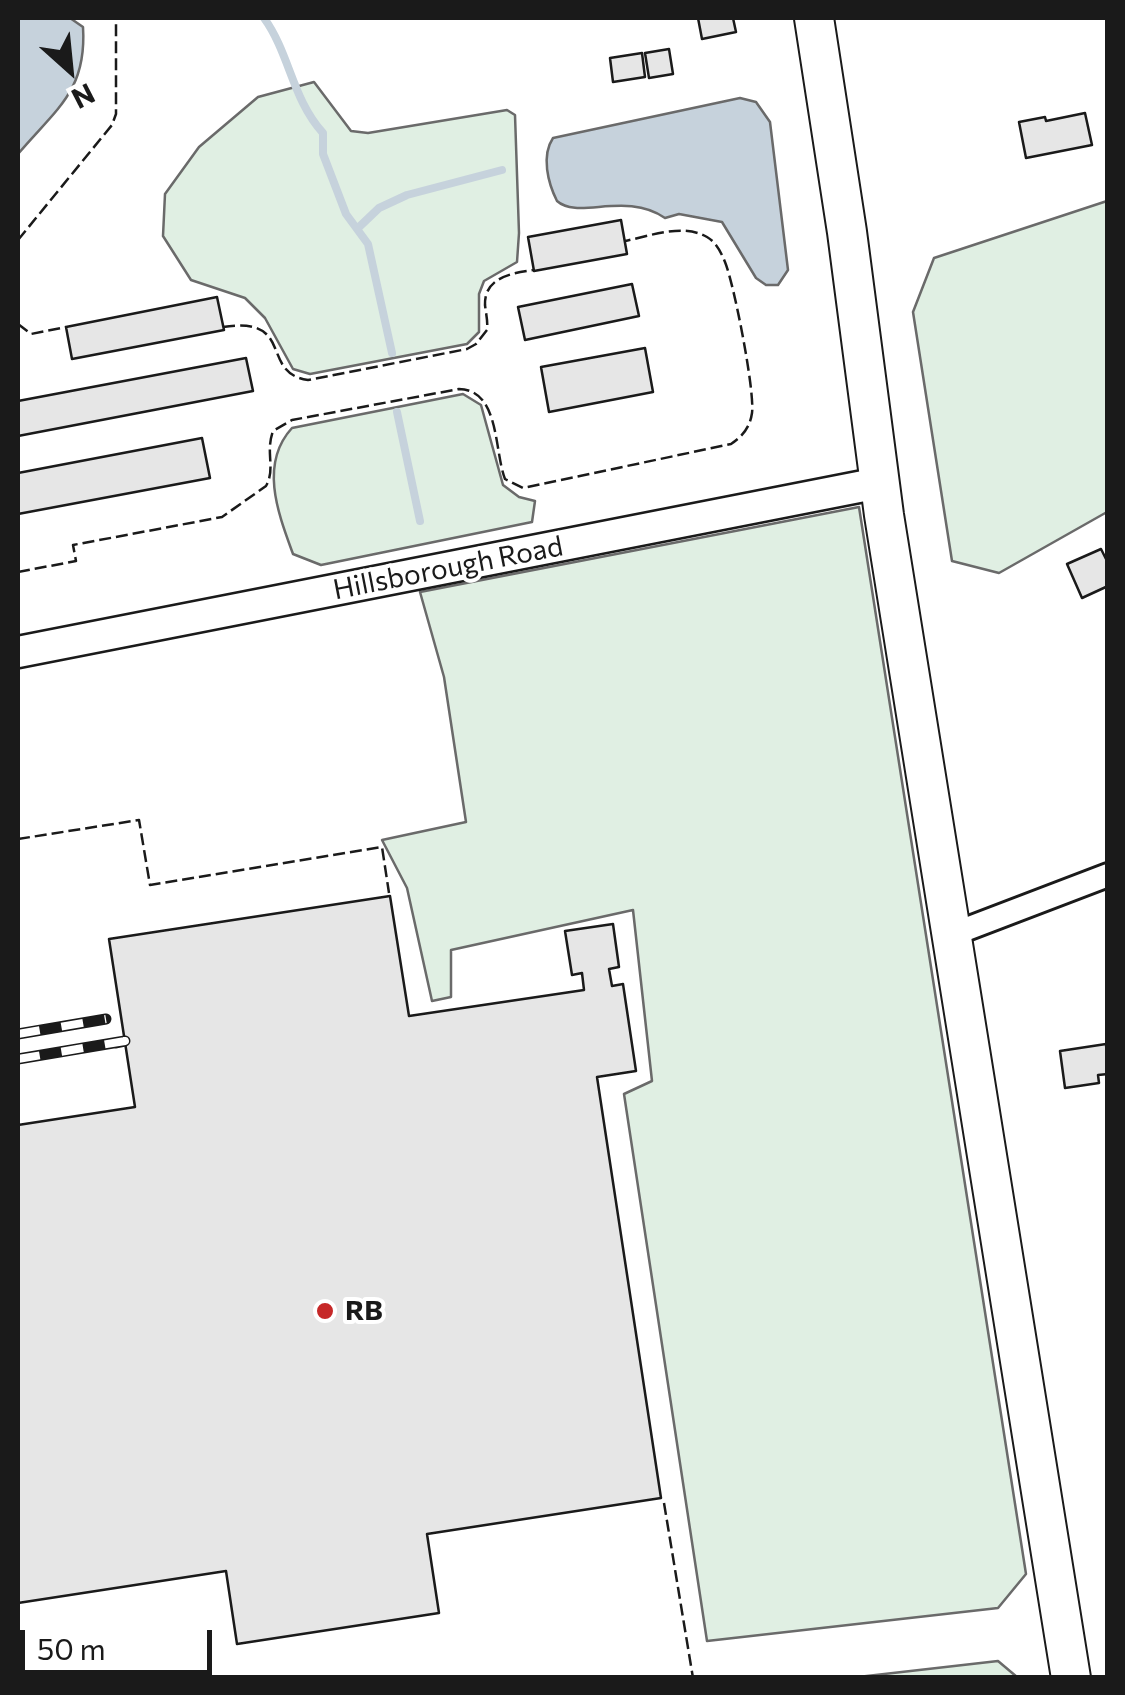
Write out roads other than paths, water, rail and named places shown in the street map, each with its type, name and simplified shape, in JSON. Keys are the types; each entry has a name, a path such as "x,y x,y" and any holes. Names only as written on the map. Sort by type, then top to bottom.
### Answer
{"main road":[{"path":"814,18 879,484 1072,1678"}],"street":[{"name":"Hillsborough Road","path":"18,652 879,484"},
{"path":"951,935 1108,874"}],"waterway":[{"path":"264,18 304,106 323,133 323,154 346,214 368,244 392,353"},
{"path":"357,229 379,208 407,195 502,170"},
{"path":"397,412 420,521"}],"railway":[{"path":"18,1034 106,1019"},
{"path":"18,1059 125,1041 115,1043"}],"place":[{"name":"RB","path":"325,1311"}]}
